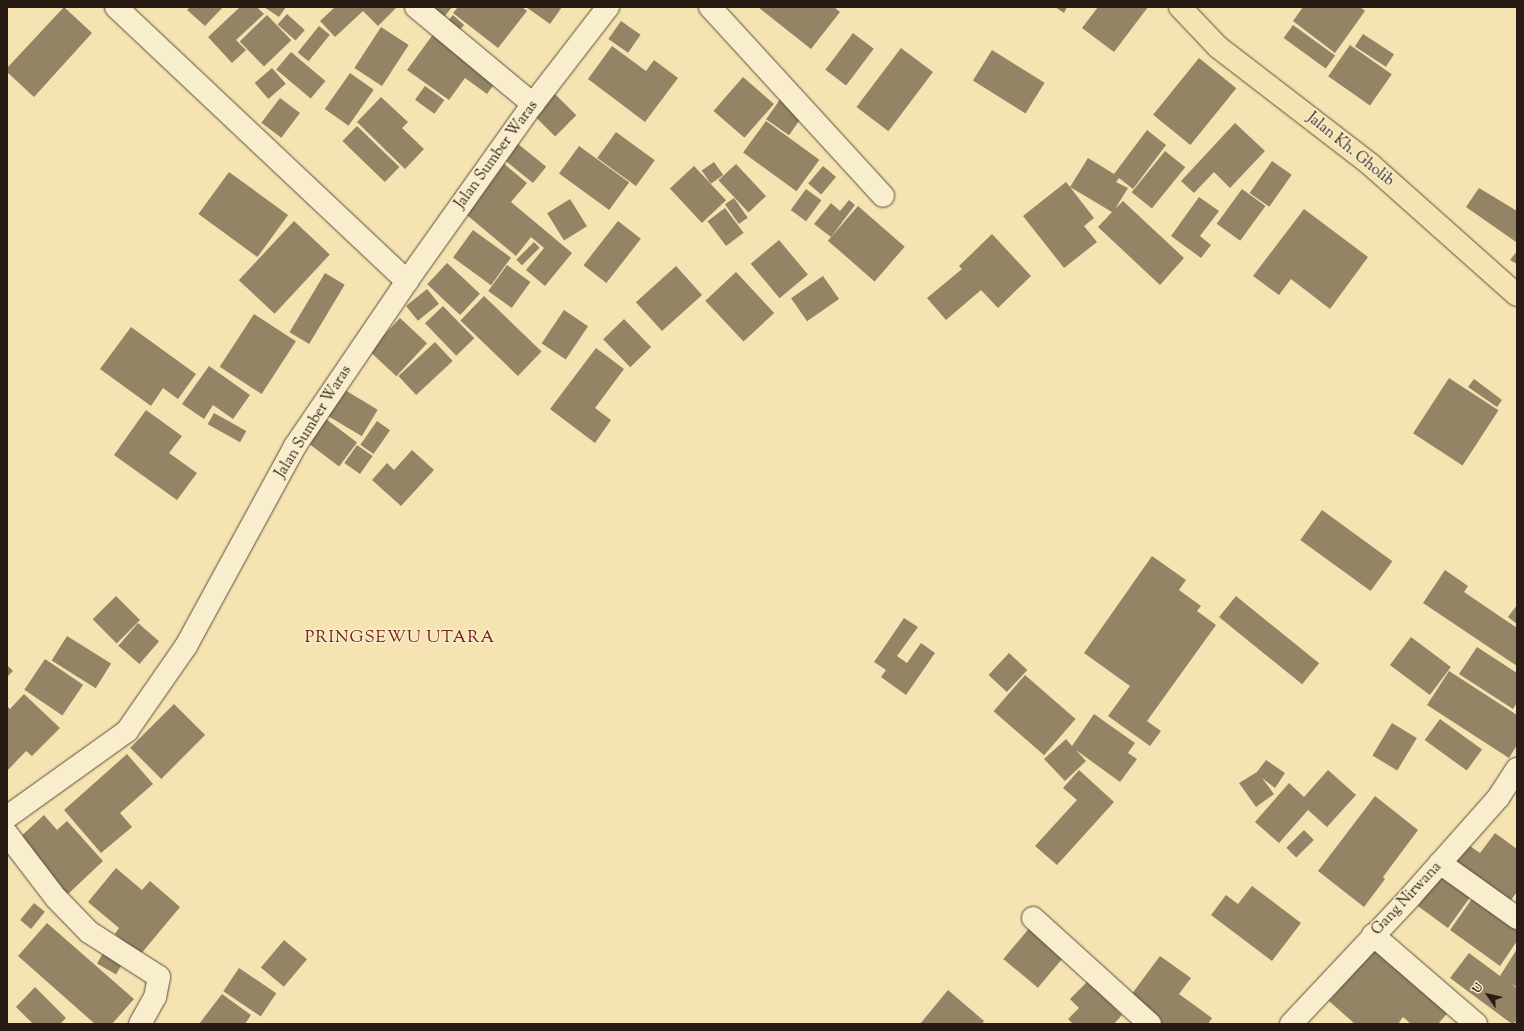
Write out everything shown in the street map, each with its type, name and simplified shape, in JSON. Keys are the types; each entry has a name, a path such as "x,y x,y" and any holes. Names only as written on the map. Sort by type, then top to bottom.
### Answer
{"main road":[{"name":"Jalan Kh. Gholib","path":"1180,7 1218,47 1372,165 1510,288"}],"street":[{"path":"116,7 407,280"},
{"path":"416,7 533,104"},
{"name":"Jalan Sumber Waras","path":"7,817 127,731 186,646 295,446 407,280 533,104 608,7"},
{"path":"710,7 883,196"},
{"name":"Gang Nirwana","path":"1291,1024 1498,798 1517,769"},
{"path":"7,834 56,898 89,932 159,977 155,997 140,1024"},
{"path":"1440,863 1517,918"},
{"path":"1033,918 1150,1024"},
{"path":"1373,935 1476,1024"}],"building":[{"path":"64,7 92,33 34,97 7,72 7,68"},
{"path":"190,7 223,7 205,26 187,10"},
{"path":"240,7 257,7 264,14 236,40 246,50 232,63 208,37"},
{"path":"264,7 286,7 279,17"},
{"path":"335,7 397,7 378,26 363,11 335,37 320,21"},
{"path":"430,7 452,7 441,21"},
{"path":"458,7 522,7 527,11 498,48 453,13"},
{"path":"526,7 562,7 550,24"},
{"path":"758,7 834,7 840,12 811,49"},
{"path":"1055,7 1067,7 1064,13"},
{"path":"1098,7 1148,7 1114,52 1082,28"},
{"path":"1303,7 1360,7 1365,11 1335,53 1293,21"},
{"path":"287,14 305,30 295,40 278,24"},
{"path":"267,15 291,40 264,67 240,41"},
{"path":"453,15 464,25 455,35 444,25"},
{"path":"621,21 641,35 628,53 608,39"},
{"path":"1293,25 1335,56 1326,69 1284,38"},
{"path":"319,26 330,35 308,61 298,52"},
{"path":"381,27 409,45 382,86 354,68"},
{"path":"434,33 498,79 487,94 465,78 449,100 407,70"},
{"path":"853,33 874,49 846,85 825,70"},
{"path":"1363,34 1394,54 1386,67 1355,47"},
{"path":"1350,45 1392,74 1370,105 1328,76"},
{"path":"612,46 646,71 654,60 678,78 645,122 588,79"},
{"path":"901,48 933,72 888,131 856,107"},
{"path":"992,50 1045,83 1026,113 973,81"},
{"path":"291,52 325,81 311,99 276,70"},
{"path":"1199,58 1236,88 1190,145 1153,115"},
{"path":"272,68 286,84 268,99 255,83"},
{"path":"350,73 374,90 349,126 325,109"},
{"path":"743,77 774,104 744,138 713,111"},
{"path":"425,86 444,100 434,114 415,100"},
{"path":"553,92 576,115 555,137 532,113"},
{"path":"381,97 408,122 402,128 424,149 405,169 357,122"},
{"path":"280,98 300,113 281,138 261,123"},
{"path":"781,98 804,114 789,135 766,119"},
{"path":"766,121 819,160 796,191 743,153"},
{"path":"1235,123 1265,151 1230,188 1214,172 1194,193 1181,181"},
{"path":"357,126 399,167 385,182 342,141"},
{"path":"1147,130 1166,145 1133,189 1119,178 1116,182 1128,188 1115,209 1123,201 1184,258 1160,285 1098,227 1112,212 1070,187 1088,158 1114,174"},
{"path":"616,132 655,160 636,186 597,158"},
{"path":"512,139 546,167 533,183 499,155"},
{"path":"579,146 629,182 609,210 559,174"},
{"path":"1165,151 1185,167 1152,209 1132,192"},
{"path":"1272,161 1292,175 1269,207 1250,193"},
{"path":"714,162 723,175 711,184 702,171"},
{"path":"503,163 527,183 511,202 572,253 545,286 526,270 544,248 531,237 516,256 462,211"},
{"path":"736,164 766,196 748,213 718,180"},
{"path":"694,166 726,200 702,223 670,189"},
{"path":"823,166 836,177 821,195 808,184"},
{"path":"229,172 288,215 257,257 198,214"},
{"path":"1066,182 1094,218 1084,226 1097,242 1064,268 1023,216"},
{"path":"1479,188 1517,211 1516,242 1466,207"},
{"path":"806,189 821,200 806,221 791,210"},
{"path":"1242,189 1265,206 1240,241 1217,224"},
{"path":"1199,197 1219,211 1200,236 1211,245 1201,258 1171,236"},
{"path":"734,198 748,218 739,224 725,204"},
{"path":"570,199 587,226 564,240 547,213"},
{"path":"849,200 855,205 831,237 814,224 831,203 840,211"},
{"path":"858,206 905,247 875,281 828,241"},
{"path":"725,208 744,233 726,246 707,221"},
{"path":"1304,209 1368,257 1330,309 1291,279 1279,295 1253,276"},
{"path":"294,221 330,254 275,314 239,280"},
{"path":"618,221 641,239 606,283 584,265"},
{"path":"473,230 511,258 491,285 453,258"},
{"path":"992,234 1031,276 998,308 981,290 946,320 927,298 962,269 959,266"},
{"path":"779,240 808,274 780,298 751,264"},
{"path":"534,242 540,248 522,265 516,260"},
{"path":"1517,251 1517,264 1510,260"},
{"path":"447,263 480,294 460,315 427,284"},
{"path":"507,265 530,282 512,308 488,291"},
{"path":"676,266 702,295 662,331 636,302"},
{"path":"736,272 774,313 743,342 705,301"},
{"path":"325,273 345,285 309,344 289,332"},
{"path":"823,276 839,299 807,321 791,298"},
{"path":"427,289 439,304 418,321 406,306"},
{"path":"484,296 542,352 518,376 460,320"},
{"path":"443,306 474,338 456,356 425,323"},
{"path":"564,310 588,326 566,359 542,343"},
{"path":"254,314 296,341 262,394 220,367"},
{"path":"400,318 427,343 396,376 369,351"},
{"path":"624,319 651,347 630,367 603,339"},
{"path":"131,327 196,374 178,399 163,388 151,406 100,369"},
{"path":"435,342 453,361 416,395 398,376"},
{"path":"596,348 624,369 595,408 611,420 595,443 550,409"},
{"path":"209,366 250,395 233,419 213,405 204,419 182,404"},
{"path":"1449,378 1498,410 1463,465 1413,433"},
{"path":"1474,379 1502,400 1497,407 1468,387"},
{"path":"340,387 378,410 362,436 324,414"},
{"path":"146,410 182,436 169,453 197,473 177,500 114,455"},
{"path":"214,413 246,431 240,442 208,424"},
{"path":"322,416 357,442 339,466 304,440"},
{"path":"377,421 390,430 373,454 360,445"},
{"path":"357,445 373,456 360,474 344,463"},
{"path":"412,450 434,470 401,506 372,480 387,463 394,470"},
{"path":"1322,510 1392,561 1371,591 1300,540"},
{"path":"1152,556 1186,580 1179,590 1201,606 1197,611 1216,625 1147,721 1161,731 1150,746 1108,716 1130,686 1084,653"},
{"path":"1445,570 1468,586 1464,592 1517,628 1517,666 1423,603"},
{"path":"116,596 140,620 117,643 93,619"},
{"path":"1236,596 1319,663 1302,684 1219,617"},
{"path":"1517,605 1517,624 1508,617"},
{"path":"904,618 918,627 897,656 907,663 921,643 935,653 906,695 881,677 886,670 874,662"},
{"path":"138,623 159,641 139,664 118,646"},
{"path":"67,636 111,664 96,688 52,661"},
{"path":"1411,637 1451,667 1430,695 1390,665"},
{"path":"1477,647 1517,673 1517,703 1513,709 1459,674"},
{"path":"1009,653 1027,670 1007,692 989,675"},
{"path":"45,659 83,685 62,715 24,690"},
{"path":"7,665 13,671 7,677"},
{"path":"1449,671 1517,715 1517,745 1509,758 1427,705"},
{"path":"1025,675 1076,719 1044,755 994,711"},
{"path":"24,694 60,728 32,756 26,751 7,771 7,706 10,709"},
{"path":"174,704 205,735 161,779 130,748"},
{"path":"1094,714 1135,743 1128,753 1137,759 1120,782 1076,750 1086,761 1065,781 1044,759 1066,739 1072,746"},
{"path":"1440,719 1482,750 1467,771 1425,740"},
{"path":"1392,723 1417,738 1397,771 1372,756"},
{"path":"127,754 153,784 120,813 132,827 101,853 64,810"},
{"path":"1266,760 1285,773 1275,788 1262,778 1274,794 1256,807 1239,783 1257,772"},
{"path":"1079,770 1114,802 1057,865 1035,846 1077,800 1063,788"},
{"path":"1328,770 1356,795 1327,827 1308,810 1279,843 1255,822 1289,783 1304,797"},
{"path":"1375,796 1418,830 1383,877 1385,879 1364,907 1318,871"},
{"path":"44,815 57,830 67,821 103,861 67,895 17,840"},
{"path":"1304,830 1314,840 1296,858 1286,848"},
{"path":"1495,833 1517,849 1517,892 1507,905 1452,864 1467,844 1480,853"},
{"path":"116,868 142,890 150,881 180,907 140,955 115,934 119,928 88,902"},
{"path":"1440,869 1473,893 1448,928 1415,904"},
{"path":"1252,886 1301,923 1272,961 1211,915 1226,895 1238,904"},
{"path":"1476,893 1517,923 1517,941 1500,966 1450,930"},
{"path":"34,903 45,912 31,929 20,920"},
{"path":"47,923 134,999 112,1024 95,1024 18,956"},
{"path":"1031,926 1065,955 1038,988 1003,959"},
{"path":"284,940 307,959 284,987 261,968"},
{"path":"1378,945 1451,1009 1438,1024 1411,1024 1403,1017 1398,1024 1355,1024 1329,1001"},
{"path":"106,948 125,959 116,975 97,964"},
{"path":"1517,949 1517,987 1511,984 1517,988 1517,1021 1512,1024 1450,978 1469,953 1500,976"},
{"path":"1160,956 1191,978 1179,994 1212,1018 1208,1024 1162,1024 1128,999"},
{"path":"239,968 276,993 261,1016 223,991"},
{"path":"1088,981 1122,1015 1114,1024 1073,1024 1068,1019 1079,1008 1070,999"},
{"path":"35,987 66,1018 60,1024 33,1024 16,1007"},
{"path":"948,990 984,1021 982,1024 920,1024"},
{"path":"222,994 251,1015 245,1024 199,1024"}],"district":[{"name":"PRINGSEWU UTARA","path":"400,639"}]}
